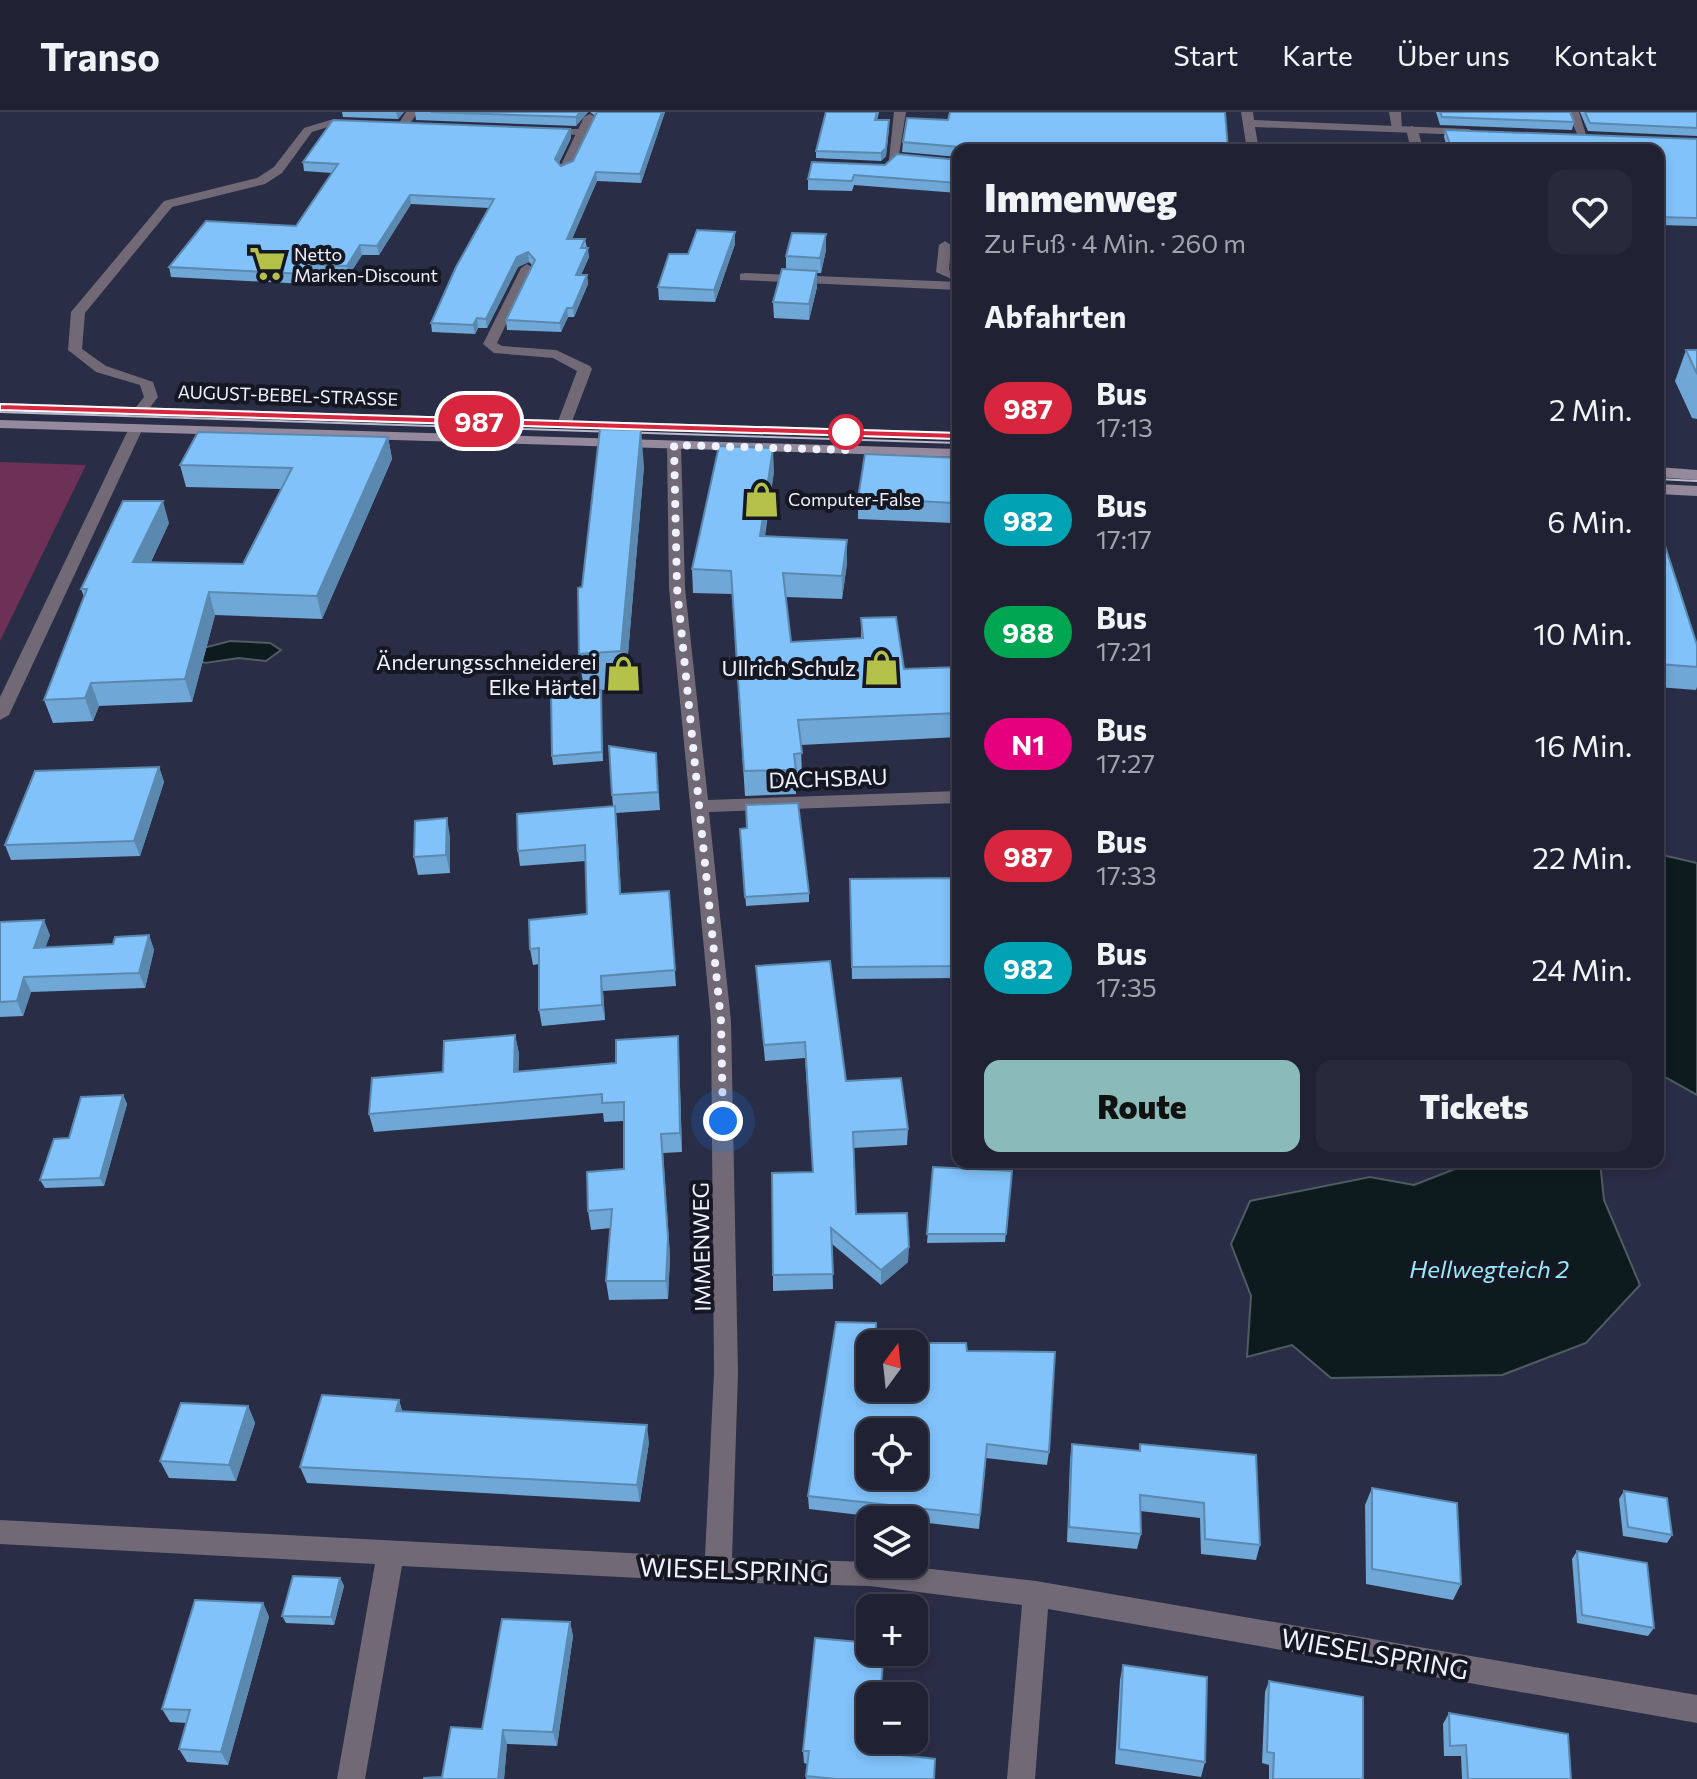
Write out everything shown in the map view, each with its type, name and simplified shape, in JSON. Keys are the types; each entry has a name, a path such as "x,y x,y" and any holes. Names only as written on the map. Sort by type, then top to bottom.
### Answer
{"street":[{"path":"403,126 412,112"},
{"path":"900,112 889,163 952,164"},
{"path":"1395,112 1398,129"},
{"path":"1573,112 1583,136"},
{"path":"565,169 590,117"},
{"path":"1252,144 1248,117 1398,129 1488,132"},
{"path":"0,715 151,397 146,382 101,369 75,350 78,312 168,204 261,181 278,170 308,130 330,123 418,126"},
{"path":"1412,129 1416,144"},
{"path":"538,130 583,132"},
{"path":"1568,136 1602,137"},
{"path":"945,245 942,272 952,276"},
{"path":"527,268 490,344 499,350 556,354 585,369 564,424"},
{"path":"745,277 952,286"},
{"name":"AUGUST-BEBEL-STRASSE","path":"0,407 138,420 674,445 952,451"},
{"name":"AUGUST-BEBEL-STRASSE","path":"0,424 138,420 564,424 952,436"},
{"name":"IMMENWEG","path":"674,445 677,588 721,1021 726,1373 718,1570"},
{"path":"1664,472 1697,475"},
{"path":"1664,489 1697,491"},
{"name":"DACHSBAU","path":"699,806 952,797"},
{"name":"WIESELSPRING","path":"0,1532 718,1570 870,1574 1036,1594 1697,1709"},
{"path":"351,1779 391,1551"},
{"path":"1021,1779 1036,1594"}],"shaded area":[{"path":"0,462 86,465 0,641"}],"water":[{"path":"230,641 270,643 281,650 266,661 239,658 205,663 197,658 203,648"},
{"path":"1664,855 1697,863 1697,1095 1664,1076"},
{"name":"Hellwegteich 2","path":"1601,1168 1604,1200 1640,1285 1586,1343 1502,1375 1331,1378 1292,1345 1247,1357 1251,1296 1231,1244 1250,1201 1370,1177 1414,1185 1455,1169"}],"building":[{"path":"431,112 580,112 576,117"},
{"path":"597,112 662,112 640,174 596,172 567,239 585,239 581,248 588,248 576,275 587,275 573,308 567,308 560,323 506,320 535,260 528,252 517,257 486,319 477,318 473,325 431,323 456,267 494,199 410,195 377,246 360,245 347,266 312,264 304,274 169,267 206,221 296,226 338,164 303,162 333,120 570,129 555,159 561,166 573,161"},
{"path":"826,112 877,112 875,120 889,120 886,148 881,153 816,151"},
{"path":"950,112 1225,112 1228,144 952,146 903,142 907,118 948,120"},
{"path":"1440,112 1570,112 1574,122 1442,117"},
{"path":"1585,112 1697,112 1697,128 1590,123"},
{"path":"1445,130 1697,139 1697,218 1664,217 1664,144 1450,144"},
{"path":"897,154 952,159 952,183 854,175 852,181 808,179 812,162 885,165"},
{"path":"697,230 735,232 714,290 658,287 669,254 688,254"},
{"path":"792,233 826,234 820,258 786,256"},
{"path":"782,269 817,271 809,304 773,302"},
{"path":"1686,350 1697,350 1697,374"},
{"path":"600,429 641,430 621,651 579,654 578,588 582,587"},
{"path":"198,432 388,437 317,596 209,592 185,679 91,683 85,698 44,700 87,589 81,589 123,501 163,501 133,562 243,564 292,468 180,465"},
{"path":"719,446 773,448 760,536 847,540 842,576 783,573 791,642 863,638 861,618 896,617 904,669 952,667 952,713 798,720 802,753 794,754 796,770 744,771 731,571 692,569"},
{"path":"865,454 952,458 952,503 858,498"},
{"path":"1664,543 1697,645 1697,667 1664,664"},
{"path":"601,690 602,752 552,756 551,693"},
{"path":"609,746 656,753 658,792 612,795"},
{"path":"159,767 134,841 5,845 35,771"},
{"path":"798,803 809,893 745,897 740,829 747,828 746,805"},
{"path":"615,806 620,894 669,891 675,970 601,976 602,1005 539,1010 539,948 530,949 529,920 587,914 585,845 518,851 517,814"},
{"path":"447,818 446,855 414,857 415,821"},
{"path":"952,878 952,966 852,967 850,879"},
{"path":"44,920 34,948 113,944 115,937 149,935 139,973 24,977 17,1001 0,1002 0,922"},
{"path":"830,961 846,1081 901,1078 908,1129 853,1132 856,1214 907,1213 909,1247 881,1270 831,1228 833,1274 773,1275 772,1173 813,1172 805,1042 764,1045 756,966"},
{"path":"515,1035 514,1072 616,1063 616,1040 678,1036 680,1133 661,1134 668,1238 666,1281 606,1281 612,1209 588,1211 587,1172 624,1169 624,1102 602,1103 602,1094 369,1114 372,1078 443,1072 444,1041"},
{"path":"123,1095 100,1178 40,1180 54,1139 69,1138 81,1097"},
{"path":"933,1167 1012,1171 1006,1234 927,1234"},
{"path":"836,1322 876,1323 876,1330 856,1330 856,1402 928,1402 928,1343 966,1343 967,1351 1055,1352 1049,1452 987,1444 980,1515 928,1509 928,1506 899,1506 808,1496"},
{"path":"322,1395 399,1400 396,1411 647,1425 637,1485 300,1467"},
{"path":"181,1403 248,1406 229,1465 160,1461"},
{"path":"1072,1444 1140,1451 1140,1444 1256,1455 1260,1545 1205,1539 1204,1503 1140,1495 1141,1534 1069,1527"},
{"path":"1372,1488 1457,1503 1461,1584 1372,1569"},
{"path":"1624,1491 1667,1498 1672,1535 1628,1527"},
{"path":"1577,1551 1647,1563 1654,1628 1582,1615"},
{"path":"293,1576 340,1578 331,1617 282,1616"},
{"path":"195,1600 263,1603 221,1752 179,1749 190,1710 162,1709"},
{"path":"502,1619 570,1622 553,1732 503,1730 498,1779 424,1779 442,1777 451,1727 482,1729"},
{"path":"815,1638 856,1642 856,1666 883,1666 881,1682 856,1682 856,1754 935,1759 934,1779 806,1776 809,1751 803,1751"},
{"path":"1123,1665 1207,1677 1205,1762 1119,1749"},
{"path":"1269,1681 1363,1697 1363,1779 1273,1779 1274,1753 1267,1752"},
{"path":"1449,1713 1568,1734 1571,1779 1468,1779 1466,1745 1450,1746"}],"tram line":[{"path":"0,412 952,443"},
{"path":"1664,479 1697,481"}],"bus line":[{"name":"987","path":"0,407 952,436"}],"place":[{"name":"Netto Marken-Discount","path":"268,264"},
{"name":"Computer-False","path":"762,499"},
{"name":"Ullrich Schulz","path":"882,667"},
{"name":"Änderungsschneiderei Elke Härtel","path":"623,674"}],"route":[{"path":"723,1121 721,1021 677,588 674,445 846,450 846,432"}]}
